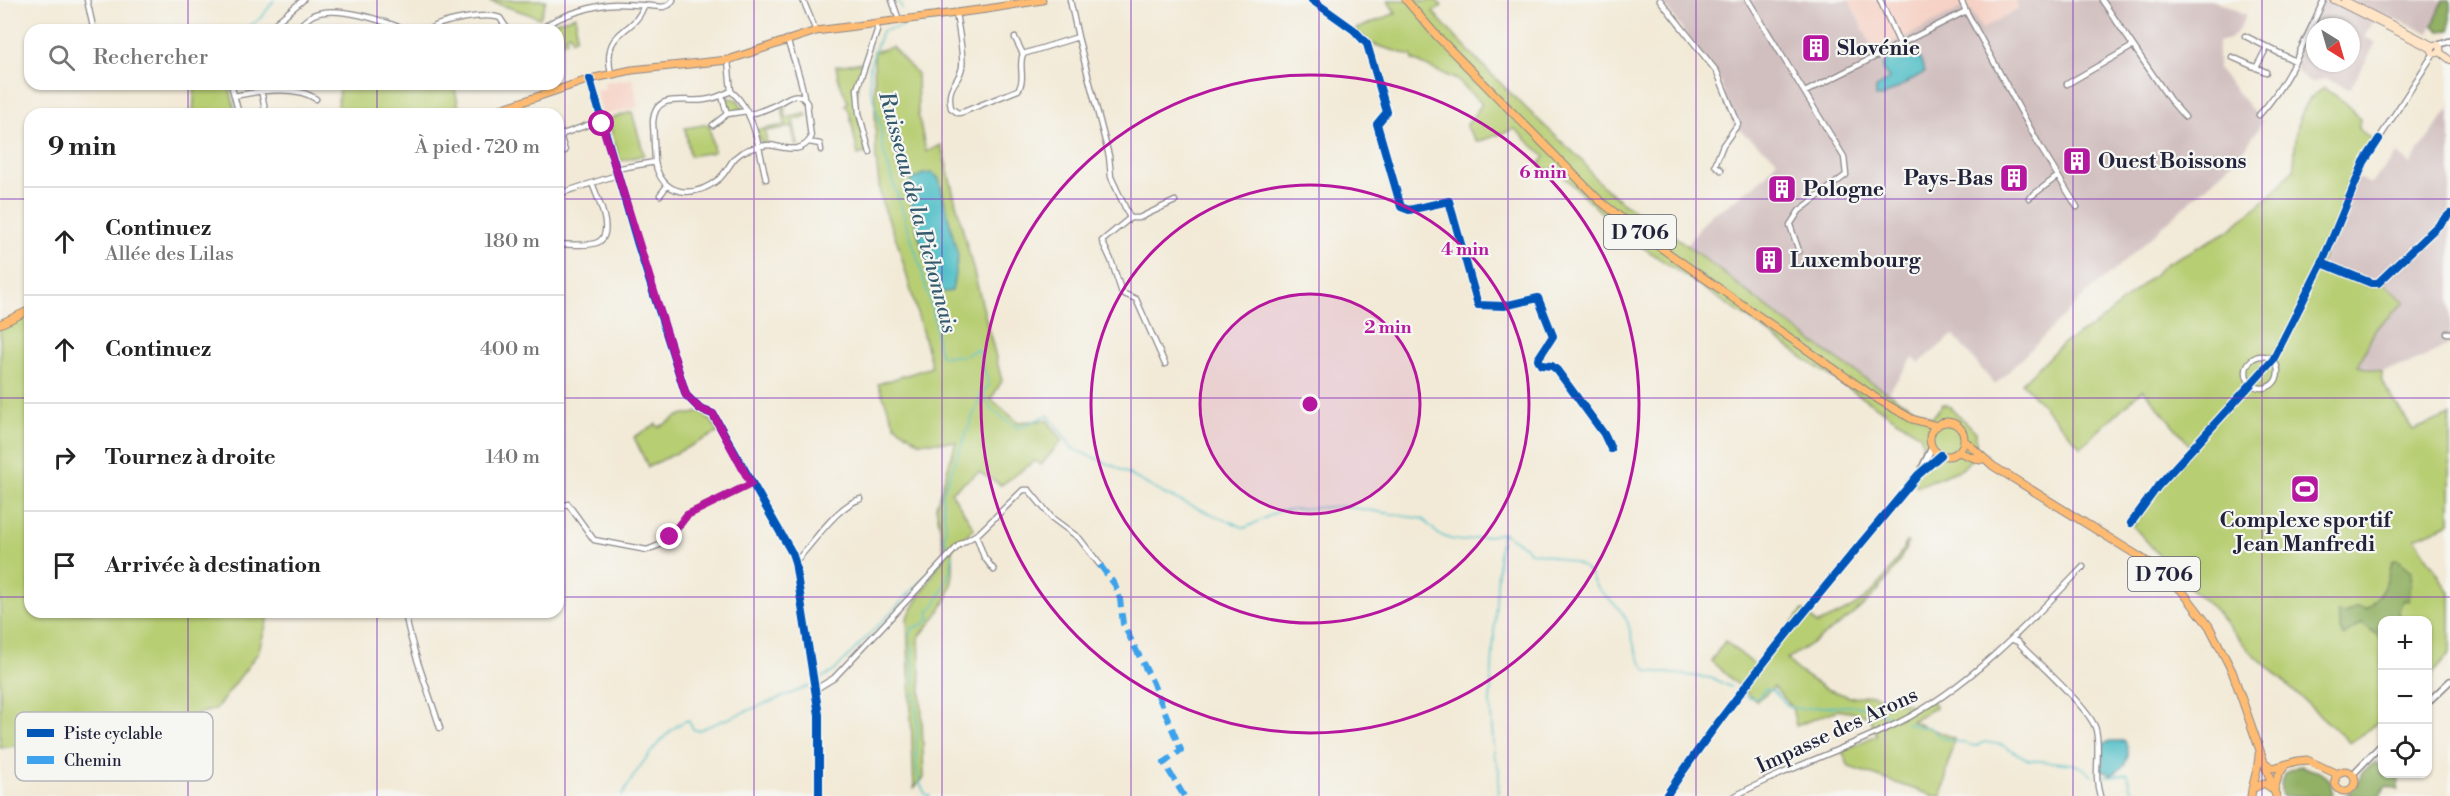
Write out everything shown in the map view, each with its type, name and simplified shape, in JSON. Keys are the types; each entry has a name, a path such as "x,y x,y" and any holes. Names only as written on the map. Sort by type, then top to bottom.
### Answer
{"main road":[{"path":"564,88 611,74 728,60 816,31 1042,0"},
{"name":"D 706","path":"1406,0 1436,35 1569,170 1623,219 1760,318 1879,400 1912,419 1931,436"},
{"path":"2334,0 2436,49"},
{"path":"2344,0 2436,49 2450,60"},
{"path":"504,108 558,90"},
{"path":"0,324 24,313"},
{"name":"D 706","path":"1912,419 1937,426"},
{"path":"1945,423 1956,425 1962,432 1964,440 1958,452 1950,456 1941,455 1932,447 1931,436 1937,426 1945,423"},
{"name":"D 706","path":"1964,440 1993,466"},
{"name":"D 706","path":"1958,452 1993,466 2140,557 2164,574 2182,591 2222,647 2275,793"},
{"path":"2252,792 2259,764 2259,748"},
{"path":"2265,763 2273,768 2307,760 2337,774 2347,770 2353,774 2355,781 2353,787 2339,793 2334,783 2337,774"},
{"path":"2275,793 2278,776 2285,765"},
{"path":"2252,792 2264,783 2275,793"}],"street":[{"path":"87,0 92,24"},
{"path":"274,24 303,0"},
{"path":"548,24 613,2 637,2 663,7 669,5 673,0"},
{"path":"803,0 816,31"},
{"path":"892,0 899,20"},
{"path":"1070,0 1109,156 1112,177 1130,218"},
{"path":"1312,0 1354,30 1367,44 1387,112 1377,124 1401,207 1409,210 1449,201 1478,305 1504,306 1538,298 1553,336 1538,359 1541,365 1552,366 1557,370 1604,434 1611,449"},
{"path":"1660,0 1717,72 1737,121 1736,128 1723,145 1714,165 1721,170"},
{"path":"1748,0 1844,157 1846,176 1799,211 1790,225 1799,251"},
{"path":"1880,0 1900,44"},
{"path":"1961,0 2077,207"},
{"path":"2102,0 2185,117"},
{"path":"2259,115 2271,102 2295,61 2324,0"},
{"path":"611,74 609,62 615,38 639,18 644,5"},
{"path":"303,24 314,15 329,10 367,17 387,24"},
{"path":"1805,92 1966,11"},
{"path":"956,13 962,67 950,88 949,97 953,110 963,112 1018,90 1022,82 1023,54 1015,38"},
{"path":"439,24 487,15 496,16 505,24"},
{"path":"870,153 860,113 857,89 877,31 877,22"},
{"path":"2244,36 2295,61"},
{"path":"1023,54 1078,37"},
{"path":"787,39 796,74 802,82 807,103 812,134 809,142"},
{"path":"2131,523 2158,486 2273,360 2322,263 2364,162 2436,49 2450,41"},
{"path":"2067,84 2133,46"},
{"path":"2256,68 2267,47"},
{"path":"2232,57 2266,72"},
{"path":"728,60 731,91 741,100 748,113 766,179"},
{"path":"590,79 637,242 686,395 700,409 713,414 792,552 816,689 820,734 819,796"},
{"path":"232,90 237,108"},
{"path":"234,96 261,90 309,94 316,99"},
{"path":"261,90 265,108"},
{"path":"731,91 722,96 693,101 676,99 659,107 652,122 658,176 666,186 681,192 695,191 720,177 737,155 758,147 767,145 792,149 809,142 820,144 821,150"},
{"path":"713,124 727,114 748,113 769,108 792,95 804,98"},
{"path":"722,96 727,114"},
{"path":"564,134 593,123 602,124"},
{"path":"564,192 616,172 656,162"},
{"path":"2029,198 2058,176"},
{"path":"564,245 590,244 603,238 607,225 592,183"},
{"path":"660,195 666,186"},
{"path":"1166,364 1136,299 1122,293 1111,260 1101,241 1130,218 1139,218 1175,201"},
{"path":"2322,263 2371,283 2378,283 2450,214"},
{"path":"2264,356 2273,360 2278,375 2272,384 2262,388 2252,384 2246,370 2250,361 2264,356"},
{"path":"1918,475 1932,447"},
{"path":"1666,796 1740,692 1918,475 1941,455"},
{"path":"564,505 568,504 594,540 647,550 662,544 670,537 687,515 751,484"},
{"path":"816,689 834,678 959,545 976,535 1017,495 1028,490 1052,518 1079,538 1100,565"},
{"path":"795,562 842,510 852,501 861,499"},
{"path":"976,535 982,553 994,570"},
{"name":"Impasse des Arons","path":"1735,796 1898,723 1932,702 2013,640 2083,567"},
{"path":"406,618 411,645 440,728"},
{"path":"2013,640 2018,642 2092,720 2097,734 2096,770 2100,796"},
{"path":"2432,697 2450,681"},
{"path":"2353,774 2378,748"}],"shaded area":[{"path":"1661,0 1849,0 1875,53 1967,5 1982,29 2019,9 2014,0 2215,0 2246,15 2239,29 2229,39 2218,42 2218,69 2262,122 2241,155 2088,292 1995,385 1953,335 1919,363 1913,358 1888,392 1832,358 1686,245 1711,214 1726,206 1765,177 1777,159 1734,126 1721,83"},
{"path":"1849,0 2014,0 2019,9 1982,29 1967,5 1875,53"},
{"path":"2317,0 2444,0 2429,33 2378,12 2365,37 2376,43 2360,71 2360,18 2308,18"},
{"path":"2306,22 2306,72 2360,72 2350,89 2325,79 2310,83 2299,74 2290,54"},
{"path":"633,79 638,107 603,115 596,90 605,89 604,82"},
{"path":"2450,107 2450,344 2414,362 2381,372 2358,366 2376,328 2372,287 2318,266 2355,177 2371,184 2397,154 2410,164"}],"green space":[{"path":"487,0 546,0 540,18"},
{"path":"1387,0 1421,0 1422,2 1436,0 1442,6 1433,12 1451,32 1506,89 1583,161 1591,174 1615,197 1685,244 1805,336 1867,380 1932,418 1943,404 1949,406 1976,432 1976,454 1962,469 1918,486 1906,476 1921,452 1920,435 1816,367 1642,247 1607,218 1555,168 1544,170 1540,163 1545,157 1515,129 1477,142 1466,126 1482,104 1457,80 1413,60 1412,56 1369,43 1354,30 1396,13"},
{"path":"2444,0 2450,0 2450,30 2440,31 2433,25"},
{"path":"576,16 576,37 572,40 570,33 566,35 567,41 564,42 564,24 553,24"},
{"path":"892,47 917,74 918,114 926,152 941,145 1002,381 991,399 1018,422 1047,420 1062,440 1041,465 1035,461 1001,485 979,472 951,492 974,528 952,548 951,587 942,607 919,637 924,778 914,788 907,618 945,554 936,506 956,442 919,442 895,425 878,384 932,367 898,244 881,200 876,159 874,52"},
{"path":"864,62 856,96 868,152 858,155 849,110 845,105 848,102 839,81 836,66"},
{"name":"Complexe sportif Jean Manfredi","path":"2324,88 2346,104 2360,119 2358,129 2374,140 2362,160 2319,266 2372,287 2384,284 2405,302 2376,328 2358,366 2381,372 2382,382 2413,430 2450,415 2450,523 2415,538 2450,593 2450,653 2432,674 2432,616 2378,616 2378,722 2350,743 2246,647 2214,609 2182,581 2133,526 2193,449 2143,389 2081,447 2022,383 2062,344 2097,324 2167,263 2227,232 2272,194 2294,169 2297,133 2301,116 2310,98"},
{"path":"195,90 230,90 235,108 193,108"},
{"path":"339,90 455,90 459,108 338,108"},
{"path":"724,97 738,100 743,110 728,112"},
{"path":"784,104 786,118 806,114 806,117 793,120 798,145 796,146 792,127 765,131 767,144 762,144 756,130 785,125 782,106"},
{"path":"632,112 644,155 620,161 608,119"},
{"path":"709,124 714,152 690,156 685,128"},
{"path":"24,314 24,618 268,618 258,653 216,709 205,712 15,712 15,746 0,748 0,325"},
{"path":"699,411 719,432 648,467 634,437 656,424 658,427 682,415"},
{"path":"1907,542 1898,564 1872,597 1841,623 1787,659 1798,671 1824,688 1850,697 1873,695 1914,706 1931,700 1936,707 1911,721 1954,738 1942,796 1934,796 1849,767 1842,751 1877,735 1868,715 1837,710 1796,726 1792,707 1774,687 1756,701 1711,661 1725,641 1756,666 1803,610 1817,624 1849,609 1871,593 1889,572"},
{"path":"2397,559 2412,571 2409,601 2404,600 2397,611 2400,616 2378,616 2378,636 2362,623 2343,636 2337,612 2345,614 2356,607 2366,609 2372,604 2387,581 2392,561"},
{"path":"2376,763 2378,764 2378,778 2399,778 2398,789 2386,786 2380,796 2345,796 2355,787 2365,770"},
{"path":"2300,766 2319,772 2330,780 2333,796 2282,796 2281,785 2284,776 2290,770"}],"water":[{"path":"1906,53 1919,57 1925,72 1882,97 1876,97 1876,88 1889,79 1883,71 1883,65 1895,56"},
{"path":"933,173 939,179 958,256 952,291 938,293 918,232 910,189 911,180 923,174"},
{"path":"2125,741 2128,757 2124,765 2111,775 2102,770 2102,752 2104,743"}],"waterway":[{"path":"252,24 262,17 274,0"},
{"name":"Ruisseau de la Pichonnais","path":"898,0 902,9"},
{"name":"Ruisseau de la Pichonnais","path":"819,679 833,672 928,574 948,550 944,536 946,529 942,495 982,393 989,385 978,349 963,356 941,356 934,317 921,269 883,150 880,124 870,87 870,65 882,31 905,24"},
{"path":"982,393 992,410 1018,428 1048,415 1073,449 1114,466 1166,495 1245,528 1281,510 1343,506 1423,519 1438,534 1450,539 1463,541 1503,533 1526,547 1529,552 1568,561 1587,570 1596,586 1624,616 1637,653 1648,671 1711,678 1731,687"},
{"path":"1498,796 1499,770 1494,754 1490,702 1502,534"},
{"name":"Ruisseau de la Pichonnais","path":"930,796 926,795 921,786 917,768 917,718 911,634 912,628 922,625 930,618 928,612 945,586 953,555"},
{"path":"622,796 650,753 669,732 679,725 688,720 694,730 699,730 810,686"},
{"path":"1745,695 1749,698 1758,698 1765,689 1773,691 1789,707 1801,709 1855,706 1872,708 1894,719"},
{"path":"1906,723 1929,727 1942,738 1975,746 1985,742 2002,745 2029,760 2073,764 2085,769 2092,776"},
{"path":"2101,777 2128,774 2130,788 2141,796"}],"marked path":[{"path":"1100,565 1115,585 1120,599 1123,624 1152,681 1181,750 1164,763 1184,796"}],"cycle path":[{"path":"1312,0 1354,30 1367,44 1387,112 1377,124 1401,207 1409,210 1449,201 1478,305 1504,306 1538,298 1553,336 1538,359 1541,365 1552,366 1557,370 1604,434 1611,449"},
{"path":"590,79 637,242 686,395 700,409 713,414 795,562 819,715 819,796"},
{"path":"2131,523 2158,486 2273,360 2322,263 2364,162 2379,139"},
{"path":"2322,263 2371,283 2378,283 2450,214"},
{"path":"1666,796 1725,713 1788,632 1918,475 1941,455"}],"place":[{"name":"Slovénie","path":"1816,48"},
{"name":"Ouest Boissons","path":"2077,161"},
{"name":"Pays-Bas","path":"2014,178"},
{"name":"Pologne","path":"1782,189"},
{"name":"Luxembourg","path":"1769,260"},
{"name":"Complexe sportif Jean Manfredi","path":"2305,489"}],"route":[{"path":"602,124 686,395 700,409 713,414 751,484 687,515 670,537"}]}
